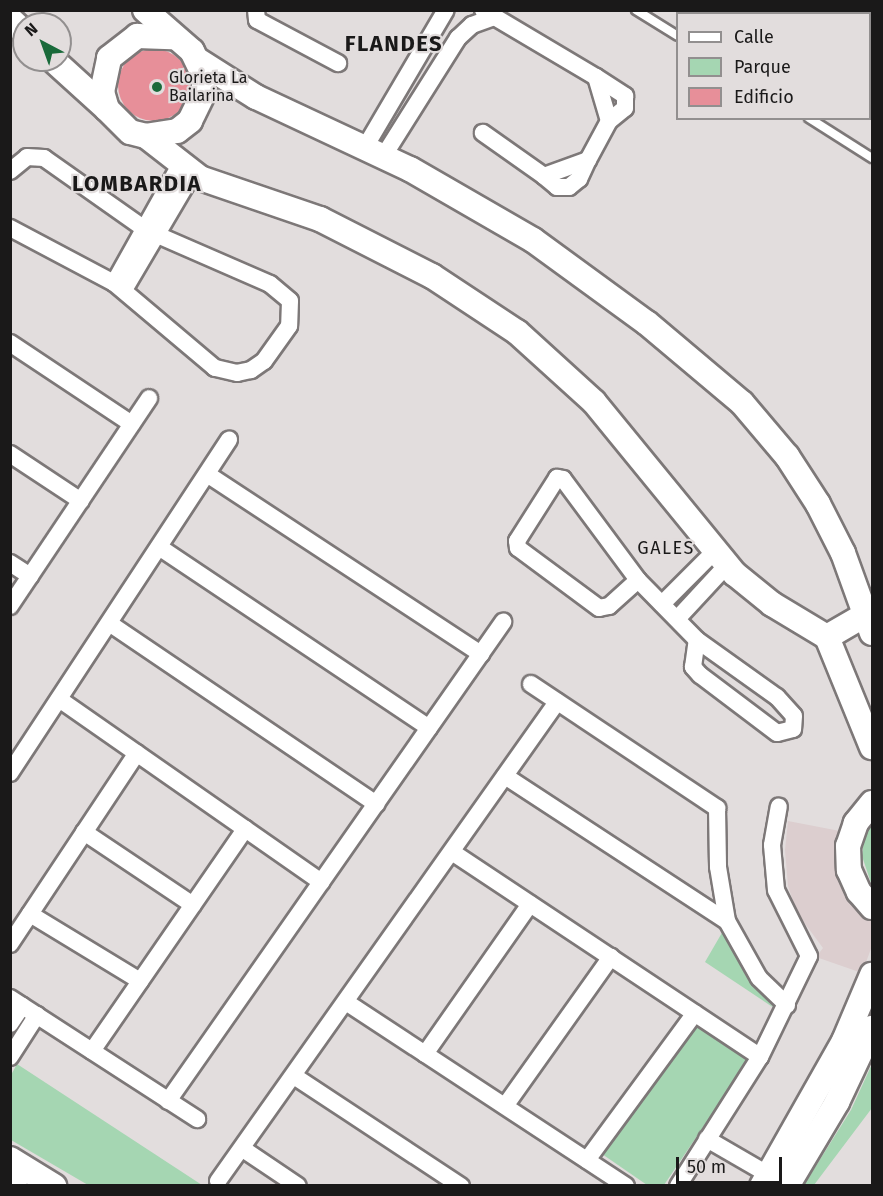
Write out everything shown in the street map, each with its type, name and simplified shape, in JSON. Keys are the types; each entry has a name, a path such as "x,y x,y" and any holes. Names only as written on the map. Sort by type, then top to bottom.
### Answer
{"street":[{"path":"145,10 199,61 256,98 410,169 533,240 647,323 742,403 787,456 818,504 843,553 869,618 827,637"},
{"path":"240,10 256,15 338,63"},
{"path":"373,153 406,81 446,10"},
{"path":"373,153 425,91 465,30 489,14 596,77 609,121 588,160 544,176 483,133"},
{"path":"107,109 102,92 103,75 115,51 137,36 172,37"},
{"path":"66,72 130,132 146,136 177,131 195,114 204,92 199,61"},
{"path":"406,81 425,91"},
{"path":"146,136 186,169 320,219 432,276 517,332 594,402 721,558 772,604 827,637 873,747"},
{"path":"10,171 27,157 44,158 152,233 283,292 290,301 289,326 264,361 251,370 226,372 215,368 119,287 10,228"},
{"path":"119,287 152,233 186,169"},
{"path":"10,343 132,424"},
{"path":"10,606 149,398"},
{"path":"10,773 229,440"},
{"path":"10,454 81,501"},
{"path":"207,474 481,654"},
{"path":"639,580 609,606 599,608 518,548 517,541 557,478 563,479 639,580 697,639 777,697 794,716 793,729 777,733 700,675 693,667 697,639"},
{"path":"159,547 429,728"},
{"path":"662,604 721,558"},
{"path":"677,619 721,558"},
{"path":"10,563 30,576"},
{"path":"168,1101 503,622"},
{"path":"109,623 376,804"},
{"path":"531,684 717,808 718,867 727,921 759,978 787,1005"},
{"path":"60,699 321,882"},
{"path":"218,1181 243,1149 557,702"},
{"path":"10,944 137,753"},
{"path":"505,776 727,921"},
{"path":"873,803 856,823 848,846 849,870 859,892 873,908"},
{"path":"678,1185 760,1057 787,1005 809,950 789,921 776,890 772,845 779,807"},
{"path":"92,1051 245,829"},
{"path":"84,832 193,905"},
{"path":"452,852 760,1057"},
{"path":"425,1053 530,904"},
{"path":"30,914 140,981"},
{"path":"505,1106 610,957"},
{"path":"771,1182 844,1041 873,975"},
{"path":"12,1022 16,1002 197,1119"},
{"path":"346,1002 626,1185"},
{"path":"587,1160 695,1013"},
{"path":"10,1057 37,1015"},
{"path":"771,1182 837,1102 873,1028"},
{"path":"294,1076 461,1185"},
{"path":"705,1144 771,1182"},
{"path":"243,1149 298,1185"},
{"path":"10,1159 54,1185"},
{"path":"10,1183 15,1185"}],"lane":[{"path":"636,10 676,35"},
{"path":"812,120 873,158"}],"shaded area":[{"path":"788,821 840,831 835,852 838,872 845,891 872,920 872,946 862,973 816,957 823,948 797,913 788,886 785,850"}],"green space":[{"path":"872,821 872,886 862,856 864,838"},
{"path":"723,931 746,976 774,1008 705,962"},
{"path":"700,1025 746,1057 747,1062 664,1185 647,1185 602,1154 694,1027"},
{"path":"17,1064 202,1185 88,1185 11,1140 11,1075"},
{"path":"872,1064 872,1108 814,1185 804,1185 851,1110"}],"building":[{"name":"Glorieta La Bailarina","path":"154,49 174,55 184,65 190,85 184,105 174,115 154,121 134,115 124,105 118,85 124,65 134,55"}],"place":[{"name":"Glorieta La Bailarina","path":"157,87"}],"district":[{"name":"FLANDES","path":"394,44"},
{"name":"LOMBARDIA","path":"137,184"},
{"name":"GALES","path":"666,548"}]}
